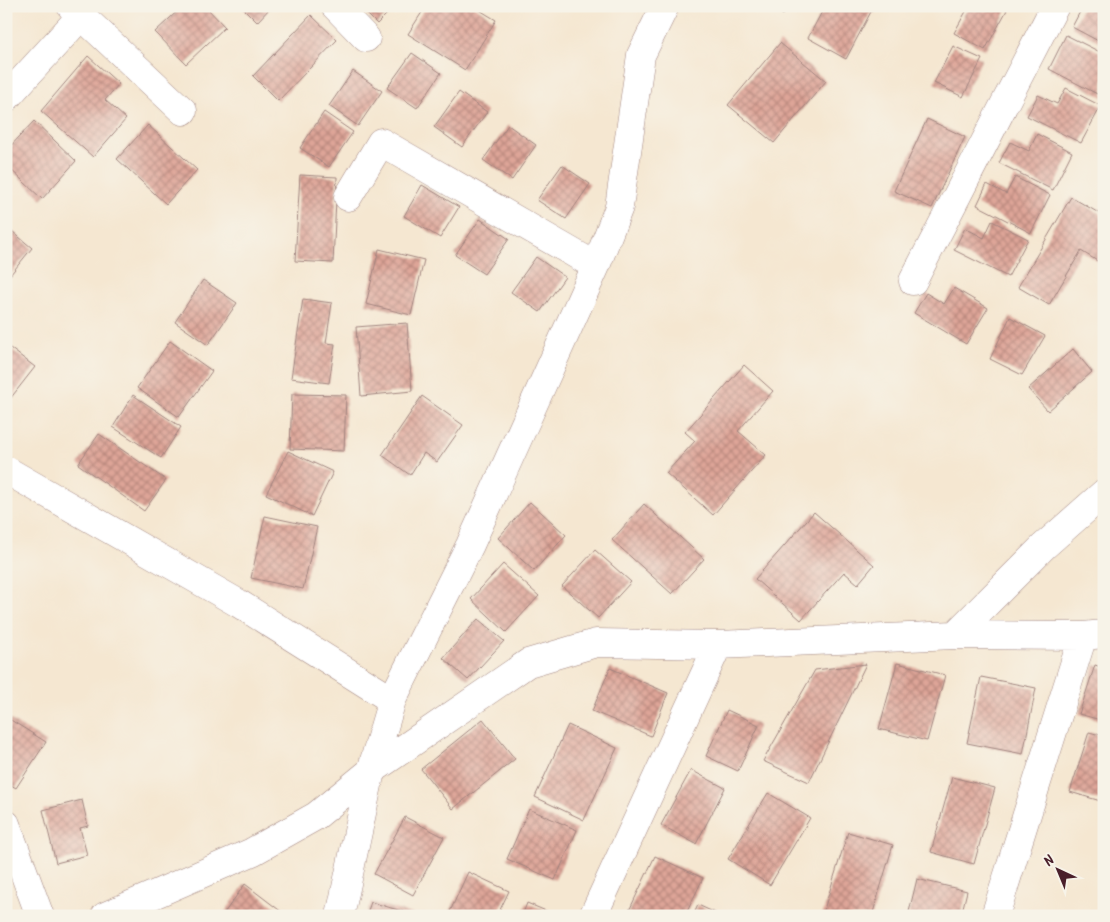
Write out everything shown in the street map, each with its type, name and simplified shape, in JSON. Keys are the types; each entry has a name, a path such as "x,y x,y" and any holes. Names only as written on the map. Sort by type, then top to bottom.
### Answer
{"street":[{"path":"335,6 366,38"},
{"path":"340,916 371,771 392,700 470,545 596,266 619,207 642,55 665,6"},
{"path":"913,281 1055,6"},
{"path":"6,98 76,11 183,111"},
{"path":"348,197 381,142 596,266"},
{"path":"6,470 238,603 392,700"},
{"path":"955,635 1043,547 1104,493"},
{"path":"106,916 252,852 316,816 371,771 528,663 596,644 718,645 955,635 1093,635 995,916"},
{"path":"593,916 718,645"},
{"path":"6,824 40,916"}],"building":[{"path":"183,6 205,6 225,27 186,64 155,32"},
{"path":"241,6 272,6 257,22"},
{"path":"359,6 395,6 377,24"},
{"path":"426,6 473,6 496,20 465,70 408,34"},
{"path":"772,6 791,6 783,15"},
{"path":"825,6 874,6 846,59 808,38"},
{"path":"969,6 1001,6 1007,10 985,50 954,33"},
{"path":"1083,6 1104,6 1104,44 1072,27"},
{"path":"311,15 337,40 278,101 253,76"},
{"path":"1066,35 1104,54 1103,97 1049,69"},
{"path":"780,43 826,81 774,143 728,105"},
{"path":"953,46 982,59 963,97 934,83"},
{"path":"412,53 441,73 417,108 387,88"},
{"path":"88,56 119,84 105,100 126,119 93,157 41,111"},
{"path":"353,71 382,91 358,126 329,106"},
{"path":"1066,88 1101,106 1081,143 1027,116 1038,95 1057,104"},
{"path":"459,92 487,112 462,147 434,127"},
{"path":"324,112 353,132 329,167 300,148"},
{"path":"927,119 965,137 932,208 894,191"},
{"path":"34,121 76,161 42,199 6,165 6,151"},
{"path":"148,125 197,170 166,204 117,159"},
{"path":"508,125 536,145 512,180 483,160"},
{"path":"1037,134 1072,152 1053,190 999,163 1010,142 1029,151"},
{"path":"562,165 590,184 566,219 537,200"},
{"path":"300,175 337,177 333,263 295,261"},
{"path":"1015,177 1050,195 1031,233 977,205 987,184 1006,194"},
{"path":"422,185 459,207 440,238 404,216"},
{"path":"1071,197 1104,216 1104,254 1099,262 1081,251 1049,305 1018,287"},
{"path":"480,219 509,239 484,274 455,255"},
{"path":"992,221 1028,239 1008,277 954,250 965,228 984,238"},
{"path":"6,226 32,248 6,280"},
{"path":"379,249 424,260 411,315 366,304"},
{"path":"536,257 565,277 540,312 511,292"},
{"path":"203,280 237,303 208,345 175,322"},
{"path":"954,288 988,308 966,344 914,313 926,293 944,304"},
{"path":"303,299 332,303 326,343 335,344 329,383 291,378"},
{"path":"1010,317 1045,336 1022,375 990,359"},
{"path":"407,323 412,391 361,396 356,327"},
{"path":"170,341 212,371 179,417 137,388"},
{"path":"6,345 35,367 6,404"},
{"path":"1073,349 1092,372 1048,411 1028,389"},
{"path":"744,365 773,391 738,431 766,455 713,515 666,473 695,441 685,432"},
{"path":"292,394 346,395 344,451 290,449"},
{"path":"133,395 181,427 161,458 113,427"},
{"path":"422,396 463,425 437,462 424,453 410,475 382,455"},
{"path":"99,434 166,480 144,511 78,464"},
{"path":"288,451 333,472 312,516 266,494"},
{"path":"530,502 566,535 534,571 498,538"},
{"path":"644,504 704,559 672,594 612,540"},
{"path":"814,512 874,565 858,584 844,572 801,620 755,579"},
{"path":"265,516 317,527 303,589 251,578"},
{"path":"595,550 631,582 598,618 562,586"},
{"path":"503,564 539,596 506,632 471,599"},
{"path":"478,619 504,641 468,680 443,658"},
{"path":"897,663 945,675 927,741 879,729"},
{"path":"866,664 809,782 763,761 815,670"},
{"path":"1095,665 1104,668 1104,721 1079,714"},
{"path":"610,668 668,693 651,736 592,711"},
{"path":"981,677 1036,688 1023,754 967,743"},
{"path":"727,710 759,725 738,771 706,756"},
{"path":"6,717 46,742 16,788 6,782"},
{"path":"483,719 515,759 453,809 421,769"},
{"path":"568,725 617,748 584,820 535,797"},
{"path":"1089,732 1104,736 1104,802 1070,792"},
{"path":"691,770 725,788 696,844 661,825"},
{"path":"952,777 995,788 974,864 931,852"},
{"path":"768,793 810,818 770,885 728,859"},
{"path":"82,800 88,826 80,828 87,855 56,863 43,810"},
{"path":"529,809 577,830 555,880 507,859"},
{"path":"405,817 444,837 413,895 374,874"},
{"path":"848,832 893,845 872,916 822,916"},
{"path":"655,856 703,878 685,916 627,915"},
{"path":"468,872 509,891 497,916 448,916"},
{"path":"917,879 967,891 961,916 908,916"},
{"path":"245,884 287,916 222,916"},
{"path":"371,902 415,915 415,916 366,916"},
{"path":"527,903 558,916 522,916"},
{"path":"698,905 722,916 693,916"}]}
